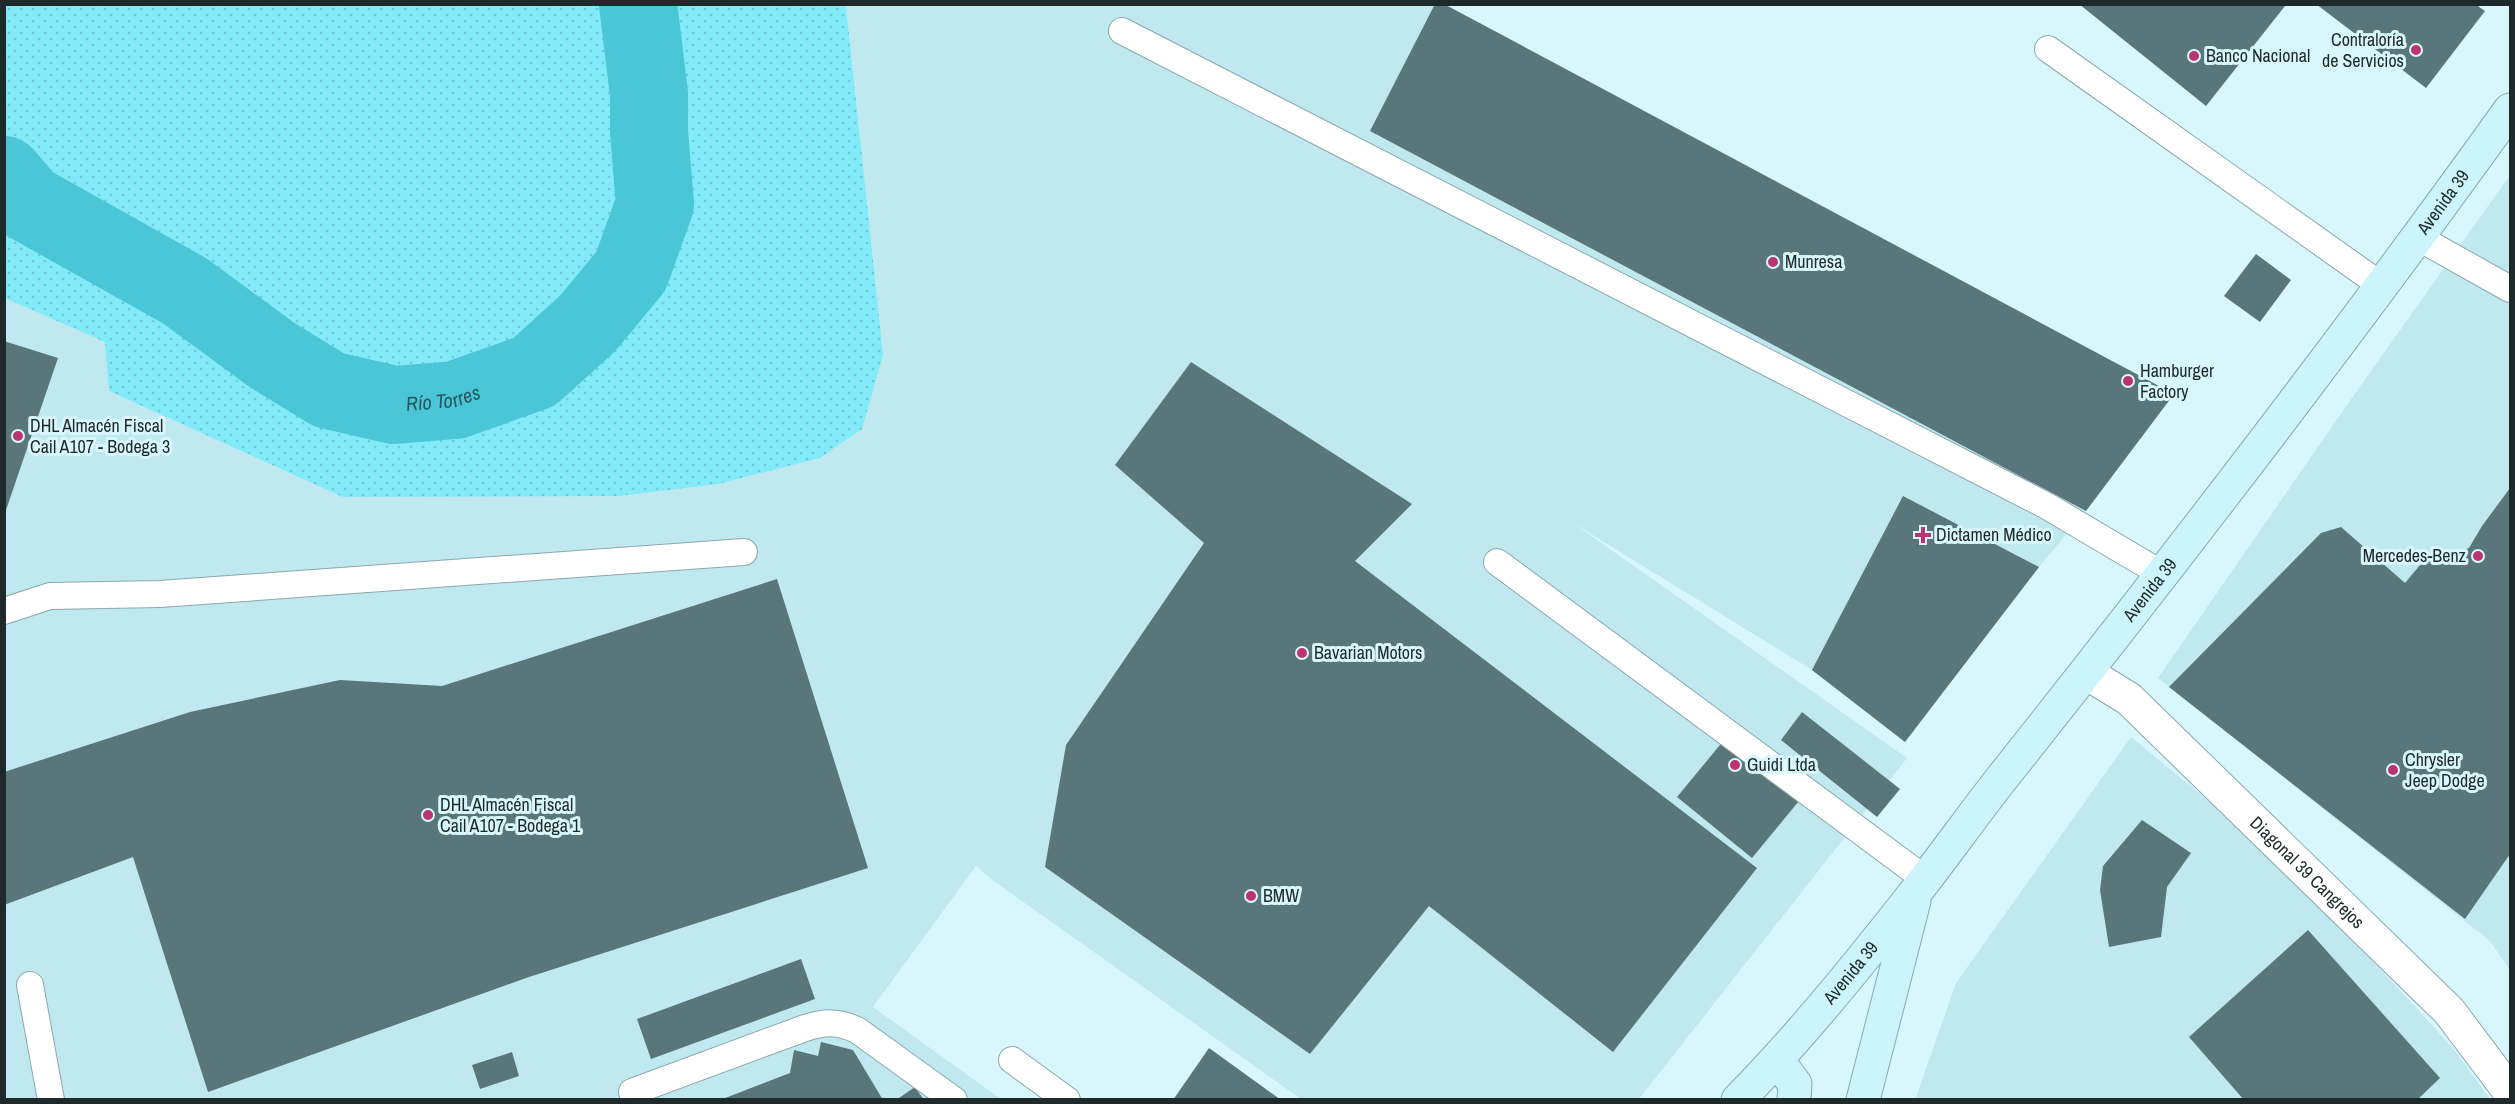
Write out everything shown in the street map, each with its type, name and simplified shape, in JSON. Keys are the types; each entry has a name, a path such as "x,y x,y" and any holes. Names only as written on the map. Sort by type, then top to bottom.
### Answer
{"main road":[{"name":"Avenida 39","path":"1738,1100 1777,1060 1921,885 2087,673 2419,238 2511,110"},
{"path":"1863,1100 1921,885"},
{"path":"1777,1060 1795,1084 1794,1100"}],"street":[{"name":"Diagonal 39 Cangrejos","path":"2087,673 2129,699 2449,1011 2511,1092"}],"lane":[{"path":"1122,31 2047,506 2162,574"},
{"path":"2048,49 2382,286"},
{"path":"2419,238 2511,289"},
{"path":"4,611 50,596 160,594 744,552"},
{"path":"1497,562 1921,885"},
{"path":"30,985 51,1100"},
{"path":"634,1096 805,1028 828,1022 843,1023 857,1030 954,1100"},
{"path":"1012,1060 1067,1100"}],"shaded area":[{"path":"5,4 846,5 883,355 862,429 820,458 718,484 619,496 343,497 109,391 105,342 5,298"},
{"path":"846,5 1442,5 2174,394 2086,511 2039,567 1905,742 1812,670 1573,523 1907,758 1639,1099 1301,1099 991,879 976,866 873,1007 1001,1099 5,1099 4,228 860,137"},
{"path":"2510,175 2510,970 2490,941 2158,678"},
{"path":"2131,737 2279,859 2453,1048 2490,1099 1915,1100 1956,983"}],"building":[{"name":"Munresa","path":"1435,4 1444,4 2174,394 2086,511 1370,131"},
{"name":"Banco Nacional","path":"2079,4 2283,4 2285,6 2206,106"},
{"name":"Contraloría de Servicios","path":"2316,4 2475,4 2485,11 2426,88"},
{"path":"2256,254 2291,280 2260,322 2224,296"},
{"name":"DHL Almacén Fiscal Cail A107 - Bodega 3","path":"4,341 58,358 5,513 4,513"},
{"name":"Bavarian Motors","path":"1191,362 1412,504 1355,561 1757,868 1613,1052 1429,906 1310,1054 1045,867 1066,745 1204,543 1115,465"},
{"name":"Chrysler Jeep Dodge","path":"2510,488 2510,854 2465,919 2169,687 2321,533 2341,527 2405,583 2420,565 2469,548"},
{"path":"1903,496 2039,567 1905,742 1812,670"},
{"name":"DHL Almacén Fiscal Cail A107 - Bodega 1","path":"777,579 868,868 529,977 208,1092 133,857 4,905 4,772 190,712 340,680 442,686"},
{"path":"1802,712 1900,789 1877,817 1781,740"},
{"name":"Guidi Ltda","path":"1729,734 1803,796 1752,858 1677,797"},
{"path":"2142,820 2191,853 2167,887 2161,937 2109,947 2100,890 2103,866"},
{"path":"2308,930 2440,1078 2417,1100 2244,1100 2189,1037"},
{"path":"801,959 815,999 651,1059 637,1019"},
{"path":"821,1042 853,1050 883,1100 720,1100 790,1073 794,1050 818,1056"},
{"path":"1209,1048 1281,1100 1173,1100"},
{"path":"512,1052 519,1076 480,1089 472,1065"},
{"path":"915,1087 924,1100 896,1100"}],"waterway":[{"name":"Río Torres","path":"4,175 28,203 185,291 272,355 329,390 394,405 455,400 534,372 588,323 631,271 655,204 649,132 649,94 638,4"}],"place":[{"name":"Contraloría de Servicios","path":"2416,50"},
{"name":"Banco Nacional","path":"2194,56"},
{"name":"Munresa","path":"1773,262"},
{"name":"Hamburger Factory","path":"2128,381"},
{"name":"DHL Almacén Fiscal Cail A107 - Bodega 3","path":"18,436"},
{"name":"Dictamen Médico","path":"1923,535"},
{"name":"Mercedes-Benz","path":"2478,556"},
{"name":"Bavarian Motors","path":"1302,653"},
{"name":"Guidi Ltda","path":"1735,765"},
{"name":"Chrysler Jeep Dodge","path":"2393,770"},
{"name":"DHL Almacén Fiscal Cail A107 - Bodega 1","path":"428,815"},
{"name":"BMW","path":"1251,896"}]}
